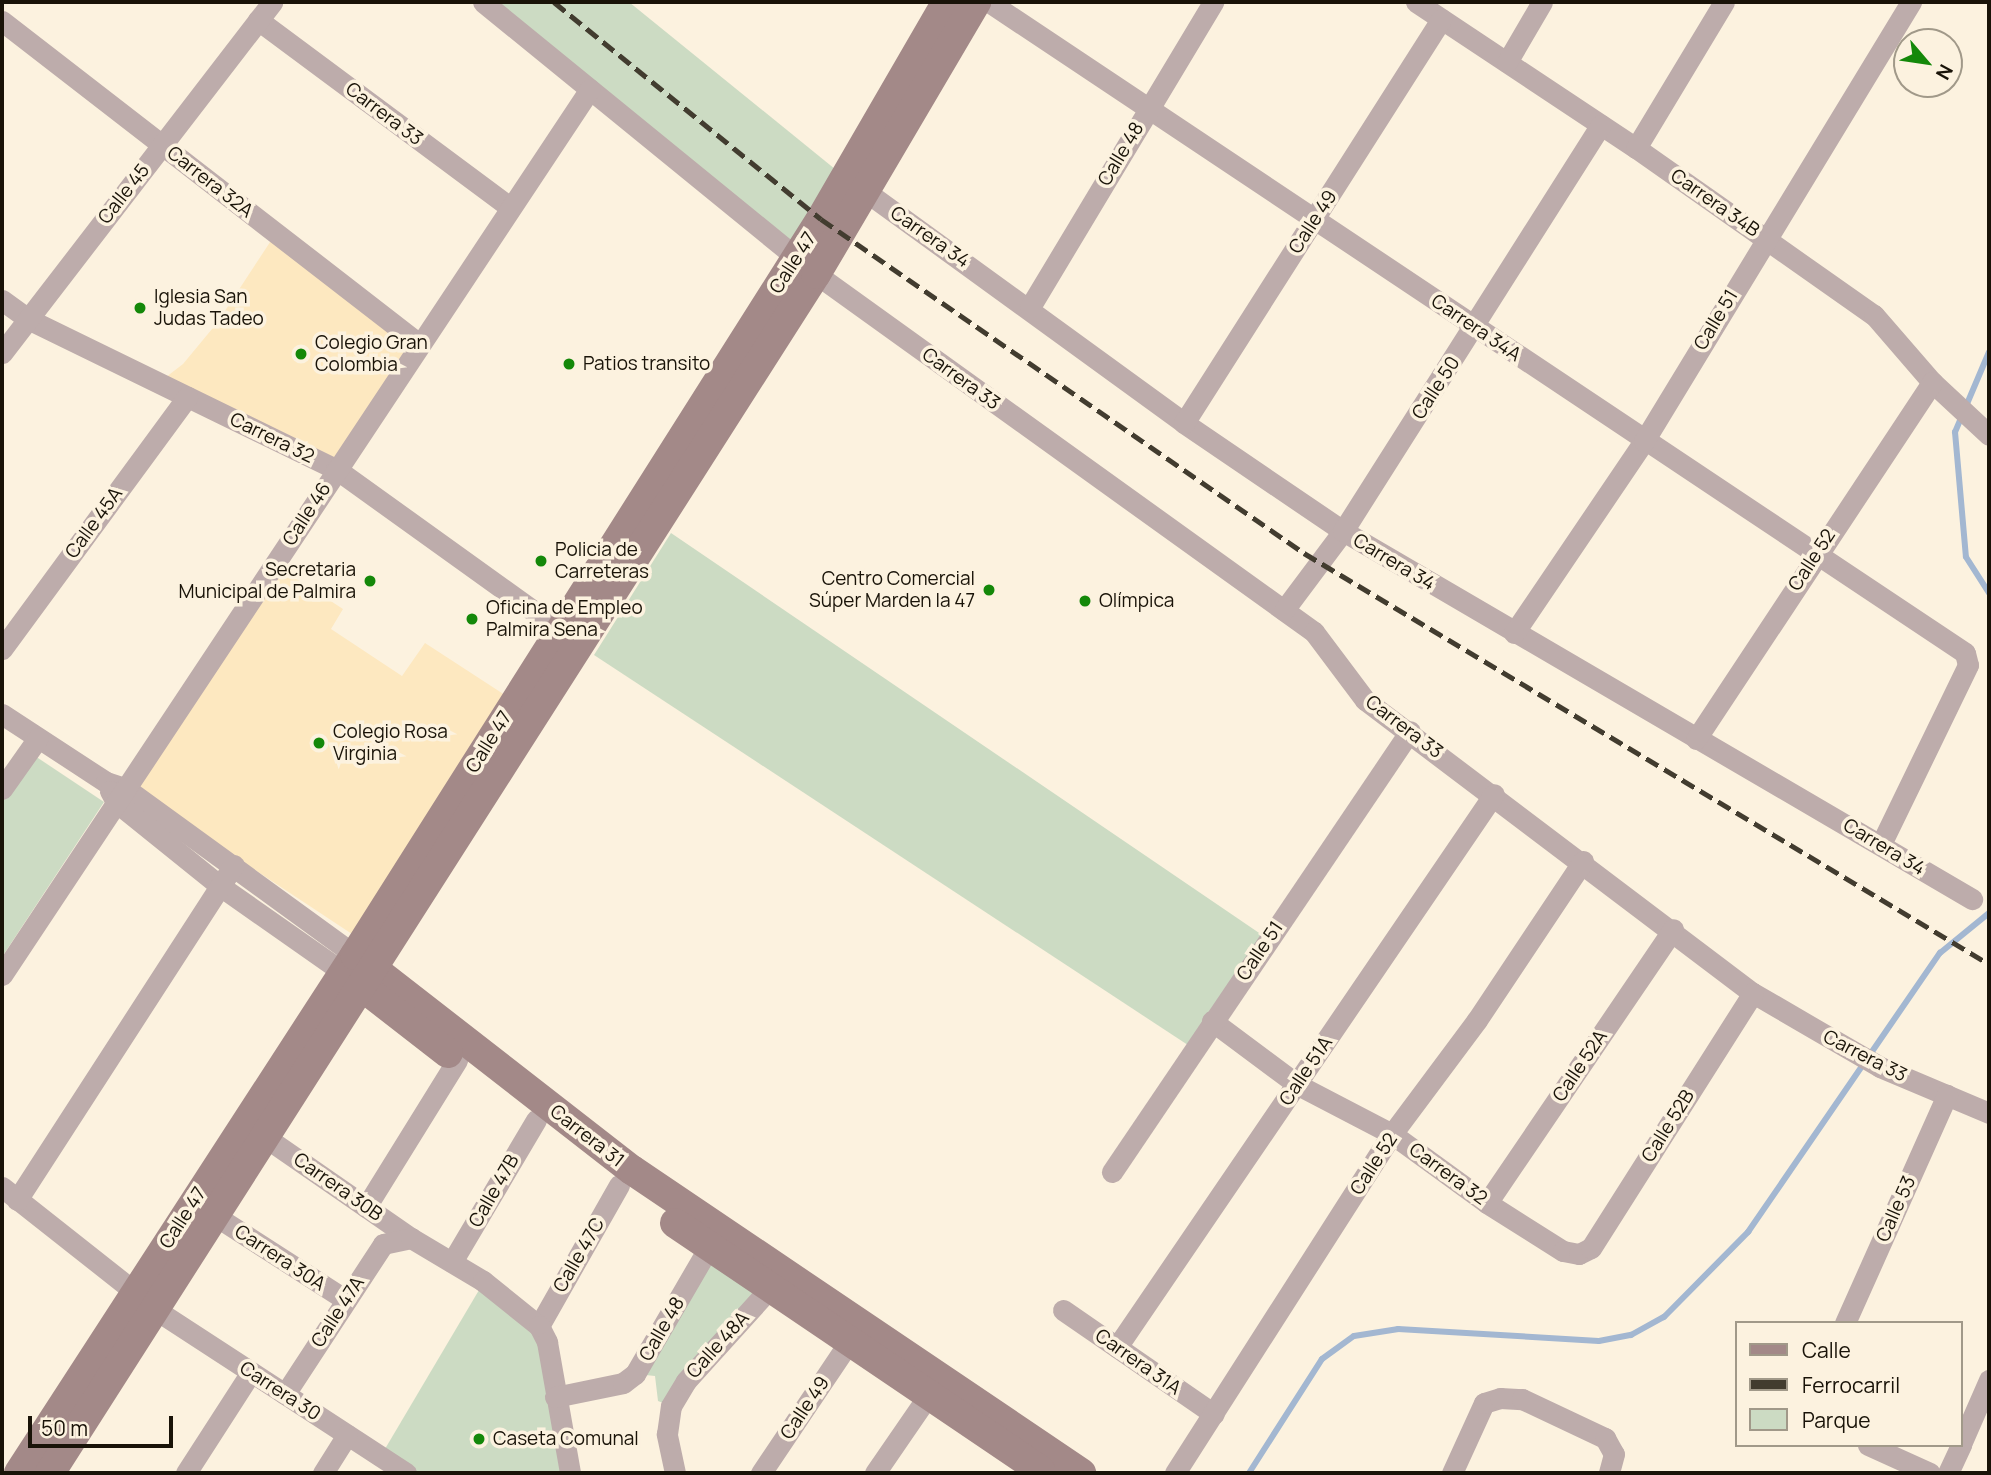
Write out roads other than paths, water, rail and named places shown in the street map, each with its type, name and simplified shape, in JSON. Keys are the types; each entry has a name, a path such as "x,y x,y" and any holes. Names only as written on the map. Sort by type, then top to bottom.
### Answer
{"main road":[{"name":"Calle 47","path":"856,185 947,2"},
{"name":"Calle 47","path":"19,1473 144,1300 359,971 856,185 976,2"},
{"name":"Calle 47","path":"59,1470 144,1300 214,1215 265,1137 359,971 560,630 806,266"},
{"name":"Carrera 31","path":"359,971 457,1060 632,1170 1081,1473"},
{"name":"Carrera 31","path":"359,971 529,1107 619,1185 1044,1473"}],"street":[{"path":"2,10 8,2"},
{"name":"Calle 45","path":"2,353 272,2"},
{"path":"483,2 806,266"},
{"name":"Carrera 34A","path":"989,2 1814,556 1965,653 1968,665 1881,844"},
{"name":"Calle 48","path":"1030,307 1213,2"},
{"name":"Carrera 34B","path":"1416,2 1636,148 1874,315 1932,383 1986,433"},
{"path":"1507,62 1542,2"},
{"path":"1636,148 1724,2"},
{"name":"Calle 51","path":"1514,633 1644,441 1765,238 1911,2"},
{"name":"Calle 49","path":"1184,423 1441,19"},
{"name":"Carrera 33","path":"258,20 510,207"},
{"name":"Carrera 32A","path":"2,21 418,343"},
{"name":"Calle 46","path":"2,975 116,791 336,469 590,89"},
{"name":"Calle 50","path":"1284,610 1343,531 1476,327 1601,125"},
{"name":"Carrera 34","path":"856,185 1030,307 1184,423 1343,531 1972,899"},
{"name":"Carrera 33","path":"806,266 1314,632 1365,700 1673,929 1752,993 1880,1067 1989,1113"},
{"name":"Carrera 32","path":"2,300 28,319 336,469 560,630"},
{"name":"Calle 52","path":"1696,739 1814,556 1932,383"},
{"name":"Calle 45A","path":"2,649 187,397"},
{"name":"Carrera 31","path":"2,715 234,865 359,971"},
{"name":"Calle 51","path":"1112,1172 1410,731"},
{"path":"2,789 38,738"},
{"name":"Carrera 31","path":"116,791 220,886 359,971"},
{"name":"Calle 51A","path":"1117,1347 1494,794"},
{"name":"Calle 52","path":"1175,1473 1392,1134 1477,1020 1583,861"},
{"path":"10,1194 234,865"},
{"name":"Calle 52A","path":"1487,1203 1673,929"},
{"name":"Calle 52B","path":"1580,1254 1591,1248 1752,993"},
{"name":"Carrera 32","path":"1212,1021 1298,1085 1392,1134 1487,1203 1563,1251 1580,1254"},
{"path":"366,1207 457,1060"},
{"name":"Calle 53","path":"1846,1321 1947,1095"},
{"name":"Calle 47B","path":"452,1262 529,1107"},
{"name":"Carrera 30B","path":"265,1137 366,1207 404,1238 483,1281 543,1334"},
{"name":"Calle 47C","path":"543,1334 619,1185"},
{"name":"Carrera 30","path":"10,1194 144,1300 406,1473"},
{"name":"Carrera 30A","path":"214,1215 346,1300"},
{"name":"Calle 47A","path":"285,1394 383,1244 404,1238"},
{"name":"Calle 48","path":"555,1397 623,1383 635,1374 709,1247"},
{"name":"Calle 48A","path":"675,1473 667,1434 671,1406 686,1381 770,1288"},
{"name":"Carrera 31A","path":"1063,1310 1214,1414"},
{"path":"543,1334 570,1473"},
{"name":"Calle 49","path":"761,1473 849,1342"},
{"path":"186,1473 251,1372"},
{"path":"1963,1440 1989,1380"},
{"path":"875,1473 928,1396"},
{"path":"1452,1473 1483,1403 1500,1398 1522,1399 1605,1438 1612,1464"},
{"path":"324,1473 347,1435"},
{"path":"1872,1447 1930,1473"},
{"path":"1948,1473 1960,1447"}],"waterway":[{"path":"1989,352 1955,432 1966,557 1989,593"},
{"path":"1249,1473 1322,1359 1354,1336 1398,1329 1599,1341 1631,1335 1664,1317 1748,1232 1940,953 1989,913"}],"railway":[{"path":"554,2 821,219 1304,553 1989,964"}],"place":[{"name":"Iglesia San Judas Tadeo","path":"140,308"},
{"name":"Colegio Gran Colombia","path":"301,354"},
{"name":"Patios transito","path":"569,364"},
{"name":"Policia de Carreteras","path":"541,561"},
{"name":"Secretaria Municipal de Palmira","path":"370,581"},
{"name":"Centro Comercial Súper Marden la 47","path":"989,590"},
{"name":"Olímpica","path":"1085,601"},
{"name":"Oficina de Empleo Palmira Sena","path":"472,619"},
{"name":"Colegio Rosa Virginia","path":"319,743"},
{"name":"Caseta Comunal","path":"479,1439"}]}
